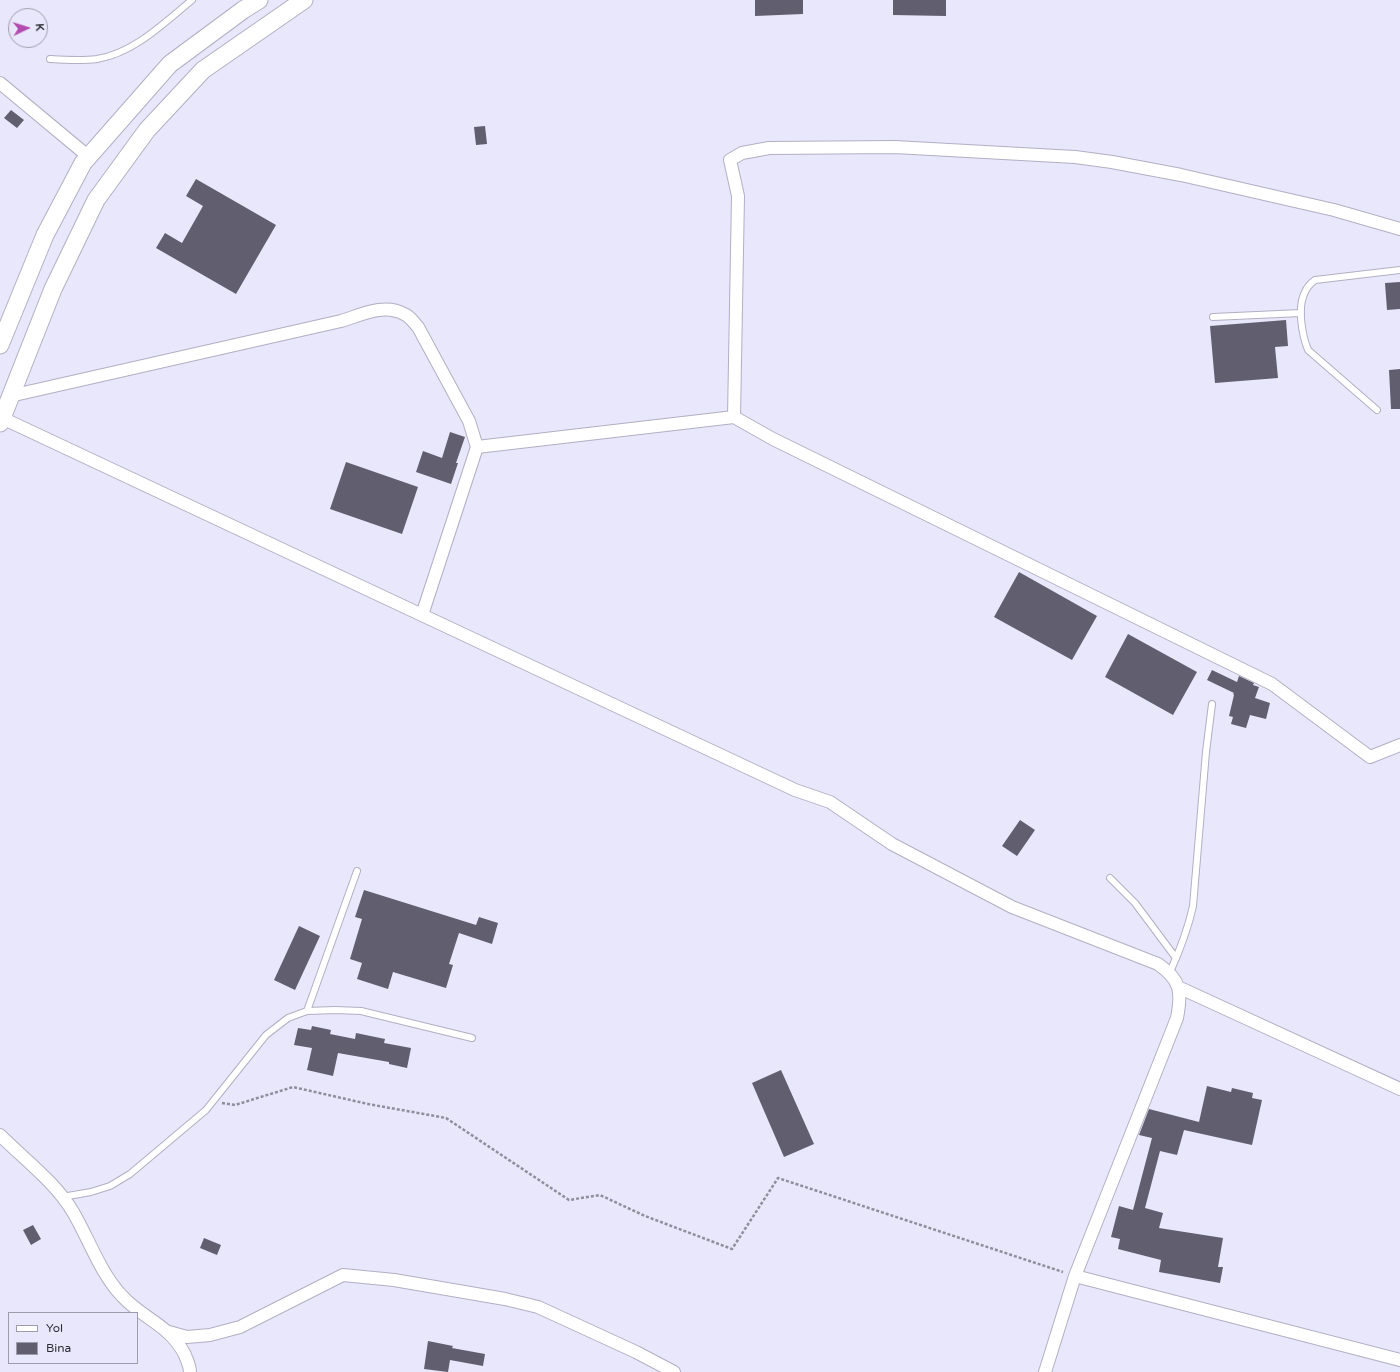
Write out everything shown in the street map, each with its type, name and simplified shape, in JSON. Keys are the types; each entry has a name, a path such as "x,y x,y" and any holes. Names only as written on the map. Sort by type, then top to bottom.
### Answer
{"main road":[{"path":"0,345 45,235 83,163 170,64 243,10 259,0"},
{"path":"1,421 53,289 96,200 146,130 203,70 304,0"}],"street":[{"path":"0,83 89,157"},
{"path":"734,417 738,196 730,160 742,153 769,148 895,147 1075,158 1112,162 1181,175 1334,210 1400,229"},
{"path":"10,396 341,321 373,310 392,309 406,314 418,327 469,421 477,447 422,615"},
{"path":"477,447 734,417 773,439 1272,684 1370,757 1400,745"},
{"path":"1,421 422,615 795,790 830,802 892,844 1012,907 1158,964 1170,972 1178,987 1180,1000 1177,1018 1075,1276 1045,1372"},
{"path":"1178,987 1400,1090"},
{"path":"0,1135 55,1188 72,1211 112,1284 135,1308 169,1332 179,1343 190,1366 190,1372"},
{"path":"169,1332 187,1337 210,1335 240,1327 343,1275 357,1276 394,1280 505,1299 538,1307 636,1352 674,1372"},
{"path":"1075,1276 1400,1360"}],"lane":[{"path":"50,59 76,61 97,59 117,54 139,42 192,0"},
{"path":"1377,410 1308,350 1304,341 1301,313 1304,292 1315,280 1400,270"},
{"path":"1213,317 1301,313"},
{"path":"1170,972 1189,925 1193,906 1206,752 1212,704"},
{"path":"307,1011 358,871"},
{"path":"1110,878 1135,903 1176,958"},
{"path":"62,1197 92,1192 110,1186 130,1174 206,1110 266,1035 288,1018 307,1011 361,1010 472,1038"}],"path":[{"path":"213,1102 235,1105 293,1087 368,1104 446,1118 569,1200 600,1195 645,1216 732,1249 778,1178 1075,1276"}],"building":[{"path":"755,0 803,0 803,14 755,16"},
{"path":"893,0 946,0 946,16 893,15"},
{"path":"11,110 24,120 17,128 4,118"},
{"path":"485,126 487,144 476,145 474,127"},
{"path":"196,179 276,225 236,294 156,248 165,233 182,243 203,206 186,196"},
{"path":"1400,282 1400,309 1387,310 1385,283"},
{"path":"1286,320 1288,346 1275,347 1278,378 1215,383 1210,326"},
{"path":"1400,369 1400,409 1391,409 1389,370"},
{"path":"450,432 465,437 456,463 458,463 451,484 416,472 423,451 442,458"},
{"path":"346,462 418,487 402,534 330,509"},
{"path":"1019,572 1097,616 1072,660 994,617"},
{"path":"1128,634 1197,672 1173,715 1105,677"},
{"path":"1212,670 1237,682 1239,676 1259,687 1255,698 1270,703 1266,719 1250,715 1246,728 1231,724 1233,717 1229,716 1234,693 1207,680"},
{"path":"1020,820 1035,830 1017,856 1002,846"},
{"path":"364,890 476,925 479,917 498,923 492,944 459,933 449,964 453,965 446,988 393,972 388,989 357,979 362,963 350,959 362,919 355,917"},
{"path":"299,926 320,936 295,990 274,980"},
{"path":"312,1026 331,1030 330,1034 355,1039 356,1033 385,1039 384,1043 411,1048 407,1068 389,1064 389,1062 338,1053 333,1076 307,1070 312,1048 294,1045 298,1028 311,1030"},
{"path":"781,1070 814,1144 784,1157 752,1083"},
{"path":"1207,1086 1231,1092 1232,1088 1253,1093 1252,1098 1262,1100 1252,1145 1184,1130 1177,1155 1160,1151 1145,1208 1163,1213 1159,1228 1223,1238 1218,1267 1223,1267 1220,1283 1159,1272 1161,1260 1118,1249 1120,1239 1111,1237 1119,1206 1133,1210 1152,1138 1139,1135 1149,1109 1199,1122"},
{"path":"33,1225 41,1239 31,1245 23,1230"},
{"path":"204,1238 221,1245 217,1255 200,1248"},
{"path":"428,1341 453,1346 452,1348 485,1354 483,1366 450,1360 448,1372 424,1369"}]}
